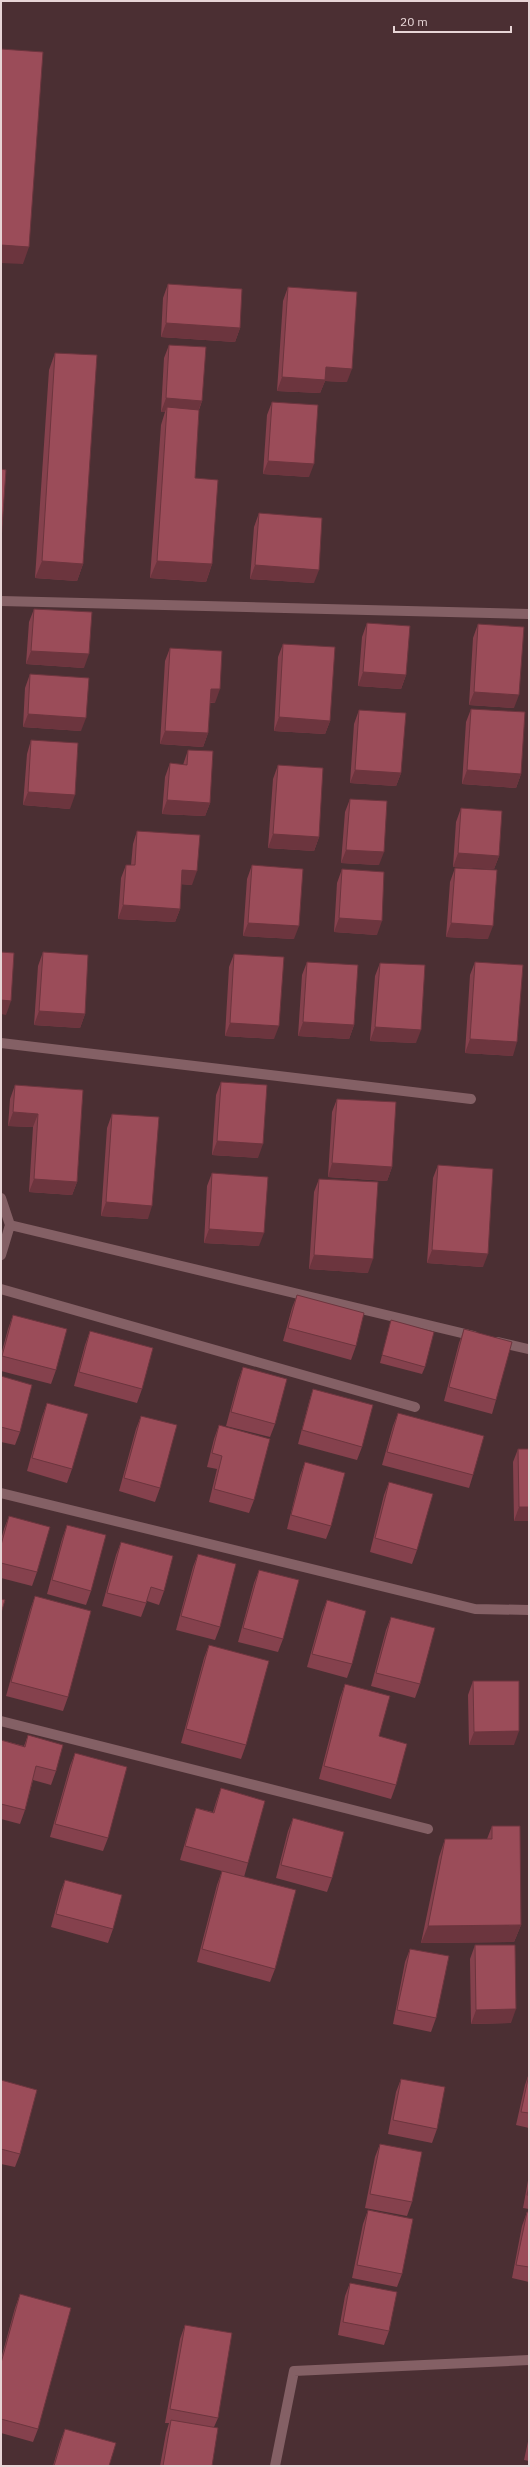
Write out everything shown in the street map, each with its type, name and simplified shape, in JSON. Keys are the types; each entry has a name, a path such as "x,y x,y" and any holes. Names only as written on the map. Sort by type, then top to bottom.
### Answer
{"street":[{"path":"1,601 529,614"},
{"path":"1,1043 471,1099"},
{"path":"1,1198 10,1225 1,1255"},
{"path":"10,1225 528,1349"},
{"path":"1,1289 415,1408"},
{"path":"1,1493 475,1609 529,1610"},
{"path":"1,1721 428,1829"},
{"path":"275,2466 294,2371 529,2360"}],"building":[{"path":"1,49 43,52 29,247 1,245"},
{"path":"168,284 242,289 240,328 166,323"},
{"path":"288,287 357,292 352,369 326,367 325,380 282,377"},
{"path":"169,345 206,347 202,401 166,398"},
{"path":"55,353 97,355 83,564 42,561"},
{"path":"272,402 318,405 314,464 268,461"},
{"path":"167,407 199,410 195,478 218,480 212,564 157,561"},
{"path":"1,469 6,470 1,541"},
{"path":"259,513 322,518 319,570 255,565"},
{"path":"34,609 92,612 89,654 31,651"},
{"path":"367,623 410,626 406,675 363,672"},
{"path":"478,624 524,627 519,695 474,692"},
{"path":"283,644 335,647 330,721 279,717"},
{"path":"170,648 222,651 220,689 211,689 208,733 165,731"},
{"path":"30,674 89,678 86,718 28,714"},
{"path":"471,709 525,712 521,774 467,770"},
{"path":"359,710 406,713 401,773 355,770"},
{"path":"31,740 78,743 75,795 28,792"},
{"path":"188,750 213,751 210,803 167,800 170,763 187,765"},
{"path":"278,765 323,768 319,837 273,834"},
{"path":"350,799 387,801 384,852 346,850"},
{"path":"461,808 502,811 499,856 458,853"},
{"path":"137,831 200,835 197,871 182,870 180,909 123,905 126,865 135,865"},
{"path":"252,865 303,869 299,926 248,923"},
{"path":"455,868 497,870 493,926 451,923"},
{"path":"342,869 384,872 382,921 339,918"},
{"path":"1,952 14,953 11,1001 1,1000"},
{"path":"43,952 88,955 85,1014 39,1011"},
{"path":"234,954 284,957 279,1026 230,1023"},
{"path":"307,962 358,965 354,1025 303,1022"},
{"path":"475,962 523,965 517,1042 470,1039"},
{"path":"380,963 425,965 421,1030 375,1027"},
{"path":"221,1082 267,1085 263,1144 217,1141"},
{"path":"15,1085 83,1090 77,1182 34,1179 38,1114 13,1112"},
{"path":"337,1099 396,1102 392,1167 332,1163"},
{"path":"112,1114 159,1117 152,1206 106,1202"},
{"path":"438,1165 493,1169 488,1254 432,1250"},
{"path":"212,1173 268,1177 264,1233 209,1229"},
{"path":"319,1179 378,1182 373,1259 314,1255"},
{"path":"297,1295 364,1313 356,1346 288,1328"},
{"path":"13,1315 67,1329 56,1370 2,1356"},
{"path":"391,1320 434,1332 425,1367 382,1355"},
{"path":"464,1329 512,1342 496,1400 449,1387"},
{"path":"90,1331 153,1348 142,1389 79,1372"},
{"path":"243,1367 287,1379 275,1424 231,1412"},
{"path":"1,1376 32,1385 20,1432 1,1427"},
{"path":"313,1389 373,1405 362,1447 302,1430"},
{"path":"47,1403 88,1414 72,1469 32,1458"},
{"path":"398,1413 484,1436 473,1475 387,1452"},
{"path":"141,1416 177,1425 160,1488 124,1478"},
{"path":"219,1425 270,1439 254,1500 214,1489 222,1456 212,1453"},
{"path":"518,1449 529,1449 529,1507 519,1507"},
{"path":"305,1462 345,1473 331,1526 291,1515"},
{"path":"389,1482 433,1494 417,1550 375,1538"},
{"path":"9,1516 50,1527 37,1572 1,1563 1,1545"},
{"path":"67,1525 106,1535 91,1591 52,1580"},
{"path":"121,1542 173,1556 164,1591 151,1587 146,1603 107,1593"},
{"path":"198,1554 236,1564 220,1627 181,1616"},
{"path":"259,1570 299,1580 283,1639 243,1628"},
{"path":"35,1596 91,1611 68,1697 11,1682"},
{"path":"1,1599 5,1600 1,1613"},
{"path":"327,1600 366,1611 352,1664 312,1654"},
{"path":"391,1617 435,1628 420,1684 376,1673"},
{"path":"209,1645 269,1661 246,1745 186,1729"},
{"path":"473,1681 519,1681 519,1731 474,1732"},
{"path":"345,1684 390,1696 379,1736 407,1744 396,1785 324,1766"},
{"path":"28,1735 63,1745 56,1771 36,1766 25,1810 1,1804 1,1740 25,1747"},
{"path":"75,1753 127,1767 108,1838 55,1824"},
{"path":"221,1788 265,1801 248,1863 185,1846 196,1808 214,1813"},
{"path":"293,1818 344,1832 332,1878 281,1865"},
{"path":"492,1826 520,1826 521,1925 428,1926 445,1839 492,1839"},
{"path":"222,1871 296,1890 275,1969 202,1949"},
{"path":"65,1880 122,1895 113,1929 56,1914"},
{"path":"475,1945 515,1945 516,2009 476,2010"},
{"path":"410,1949 449,1956 436,2018 397,2010"},
{"path":"529,2074 529,2113 521,2112"},
{"path":"401,2079 445,2087 437,2129 393,2120"},
{"path":"1,2080 37,2090 20,2154 1,2149"},
{"path":"380,2144 422,2152 412,2202 370,2194"},
{"path":"368,2210 413,2219 402,2274 357,2265"},
{"path":"527,2212 529,2212 529,2267 516,2265"},
{"path":"350,2283 397,2292 389,2331 343,2322"},
{"path":"20,2294 71,2308 38,2429 1,2419 1,2363"},
{"path":"185,2325 232,2333 218,2418 170,2409"},
{"path":"171,2420 218,2428 212,2466 163,2466"},
{"path":"65,2429 116,2443 109,2466 54,2466"}]}
